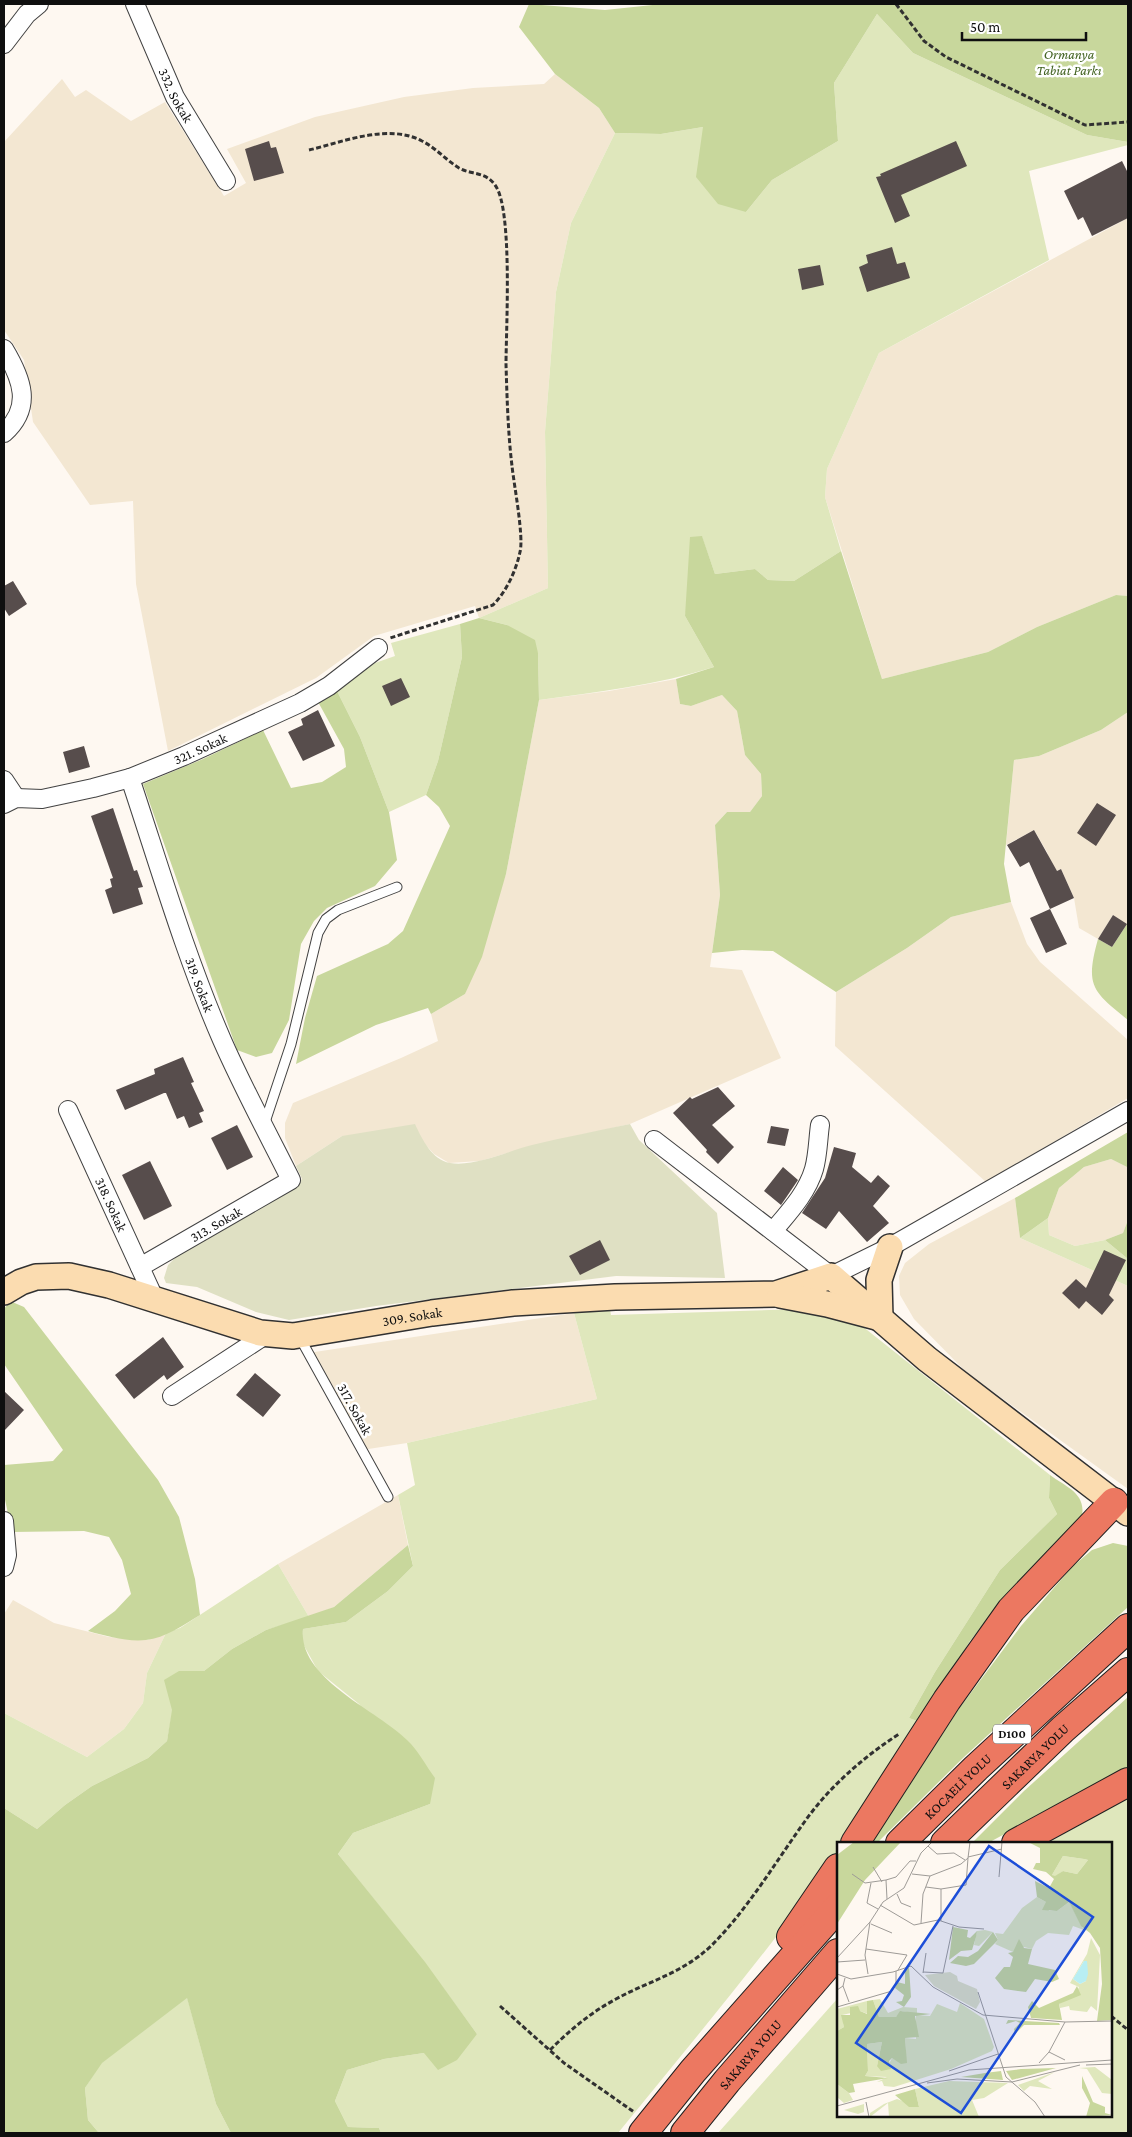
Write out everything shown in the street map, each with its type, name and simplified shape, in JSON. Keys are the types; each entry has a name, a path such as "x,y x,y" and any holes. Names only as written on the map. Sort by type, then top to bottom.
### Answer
{"highway":[{"path":"856,1842 946,1700 1011,1610 1121,1508"},
{"name":"KOCAELİ YOLU","path":"901,1842 983,1762 1128,1628"},
{"name":"SAKARYA YOLU","path":"946,1842 1056,1736 1128,1672"},
{"path":"1018,1842 1128,1782"},
{"path":"693,2071 837,1869"},
{"path":"647,2128 693,2071 837,1908"},
{"name":"SAKARYA YOLU","path":"685,2133 727,2081 837,1954"},
{"path":"727,2081 837,1975"}],"street":[{"path":"4,44 27,14 39,4"},
{"name":"332. Sokak","path":"135,4 175,97 226,181"},
{"path":"4,349 17,375 22,394 22,407 14,424 4,433"},
{"name":"321. Sokak","path":"10,801 63,796 130,778 184,756 300,703 329,686 378,648"},
{"name":"319. Sokak","path":"130,778 193,964 221,1039 291,1180"},
{"path":"4,780 10,801"},
{"name":"318. Sokak","path":"68,1110 155,1300"},
{"path":"831,1276 890,1247 1128,1111"},
{"path":"773,1231 797,1203 808,1185 814,1168 820,1125"},
{"path":"654,1140 831,1276 927,1359 1121,1508"},
{"name":"313. Sokak","path":"140,1267 291,1180"},
{"path":"880,1318 879,1280 890,1247"},
{"name":"309. Sokak","path":"4,1292 20,1282 36,1277 69,1276 109,1285 267,1334 299,1335 432,1313 513,1303 615,1297 776,1294 831,1276"},
{"path":"776,1294 828,1304 880,1318"},
{"path":"172,1396 267,1334"},
{"path":"4,1520 7,1556 4,1567"}],"lane":[{"path":"264,1126 291,1044 318,932 326,919 338,910 397,887"},
{"name":"317. Sokak","path":"299,1335 388,1497"}],"path":[{"path":"896,4 924,41 946,57 1085,124 1128,122"},
{"path":"308,150 378,134 405,134 423,141 461,169 481,174 495,184 502,196 507,288 506,365 511,462 521,551 502,596 493,605 391,638 378,648"},
{"path":"550,2050 571,2029 589,2015 630,1992 670,1975 698,1957 712,1945 747,1904 804,1823 827,1795 849,1771 874,1750 900,1733"},
{"path":"500,2006 550,2050 647,2128"},
{"path":"1112,2017 1128,2030"}],"shaded area":[{"path":"555,74 599,108 615,133 571,223 556,292 545,432 548,588 479,618 475,606 374,636 316,678 168,751 136,584 133,501 90,505 33,422 24,360 4,330 4,142 62,79 75,97 86,90 131,121 165,102 224,196 246,183 227,149 315,117 404,97 473,88 544,84"},
{"path":"1128,218 1128,596 1116,595 1037,627 988,652 882,679 825,497 827,469 879,353"},
{"path":"676,679 680,704 691,706 722,695 737,711 745,755 761,774 762,796 750,812 727,812 715,825 720,895 710,967 742,970 781,1058 630,1124 532,1146 480,1161 449,1163 434,1154 423,1142 342,1136 296,1166 285,1138 285,1123 293,1103 438,1041 431,1014 465,994 506,874 539,700 609,691"},
{"path":"1128,712 1128,926 1113,915 1098,939 1079,928 1074,898 1061,869 1054,872 1047,852 1034,830 1006,845 1014,760 1039,756 1101,730"},
{"path":"1011,902 1027,944 1040,962 1128,1040 1128,1098 986,1182 835,1046 836,992 907,948 951,917"},
{"path":"1111,1159 1127,1167 1128,1220 1123,1233 1105,1240 1075,1246 1049,1235 1048,1218 1059,1188 1084,1167"},
{"path":"1015,1198 1020,1238 1128,1286 1128,1489 967,1373 914,1319 900,1295 899,1276 905,1263 929,1244"},
{"path":"574,1313 597,1399 407,1443 362,1450 308,1353"},
{"path":"398,1495 408,1545 334,1607 309,1617 278,1564"},
{"path":"13,1600 54,1623 109,1637 147,1640 166,1633 147,1673 143,1703 124,1729 87,1757 4,1713 4,1614"}],"green space":[{"name":"Ormanya Tabiat Parkı","path":"529,4 605,10 662,4 1128,4 1128,142 1087,135 913,53 877,14 834,83 838,141 772,180 746,212 718,204 696,177 703,127 661,134 615,133 599,108 555,74 519,27"},
{"path":"877,14 913,53 1087,135 1128,142 1128,145 1029,171 1049,260 879,353 827,469 825,497 841,551 794,581 768,580 755,569 715,574 702,537 685,616 714,667 671,679 539,700 538,653 507,625 479,618 548,588 545,432 556,292 571,223 615,133 661,134 703,127 746,212 772,180 838,141 834,83"},
{"path":"702,536 715,574 755,569 768,580 794,581 841,551 882,679 988,652 1037,627 1116,595 1128,596 1128,712 1101,730 1039,756 1014,760 1004,864 1011,902 951,917 907,948 836,992 773,951 742,950 712,953 720,895 715,825 727,812 750,812 762,796 761,774 745,755 737,711 722,695 691,706 680,704 676,679 714,667 685,616 690,537"},
{"path":"479,618 507,625 535,640 538,653 539,700 506,874 482,957 465,994 431,1014 428,1008 376,1025 296,1064 305,1018 317,976 388,944 403,931 450,826 439,807 426,795 438,761 462,657 460,624"},
{"path":"460,624 462,657 438,761 426,795 389,812 360,737 336,689 375,663 395,656 391,643"},
{"path":"336,689 360,737 389,812 397,860 375,886 327,908 314,921 301,944 289,1020 272,1053 256,1057 237,1050 143,784 203,759 263,730 291,788 322,782 346,767 344,749 317,700"},
{"path":"1127,924 1128,1020 1099,994 1092,978 1092,967 1098,939 1112,947"},
{"path":"415,1124 428,1148 438,1158 450,1163 460,1164 481,1161 532,1145 630,1124 639,1140 717,1213 725,1278 616,1276 376,1306 289,1320 256,1312 197,1287 166,1283 164,1278 168,1265 178,1255 295,1186 302,1179 296,1166 342,1136"},
{"path":"1128,1132 1128,1178 1127,1167 1111,1159 1084,1167 1059,1188 1048,1218 1020,1238 1015,1198"},
{"path":"1048,1218 1049,1235 1075,1246 1105,1240 1128,1259 1128,1286 1020,1238"},
{"path":"1128,1220 1128,1259 1105,1240 1123,1233"},
{"path":"10,1301 24,1307 158,1480 179,1517 195,1579 200,1615 160,1637 146,1640 131,1640 88,1631 115,1611 131,1594 122,1560 109,1537 84,1531 12,1532 4,1495 4,1465 53,1461 63,1450 4,1364 4,1309"},
{"path":"610,1309 611,1315 801,1309 862,1326 1050,1475 1049,1498 1057,1514 1000,1570 935,1672 909,1718 920,1722 845,1842 837,1842 837,1855 758,1960 618,2133 381,2133 379,2128 348,2127 335,2101 347,2070 384,2059 424,2053 477,2034 424,1962 338,1854 353,1833 430,1804 359,1704 318,1671 302,1642 303,1629 346,1622 388,1591 413,1566 398,1495 415,1485 407,1443 597,1399 574,1313"},
{"path":"1050,1475 1074,1491 1078,1496 1081,1502 1082,1516 1005,1596 970,1641 920,1722 909,1718 935,1672 1000,1570 1057,1514 1049,1498"},
{"path":"1113,1543 1128,1546 1128,1607 964,1757 878,1842 873,1842 958,1710 1021,1626 1072,1567 1092,1550"},
{"path":"408,1545 413,1566 388,1591 346,1622 303,1629 305,1647 313,1663 326,1678 407,1740 435,1778 430,1804 353,1833 338,1854 425,1962 477,2034 457,2060 438,2070 424,2053 384,2059 347,2070 335,2101 348,2127 379,2128 381,2133 231,2133 216,2104 187,1998 102,2063 85,2088 88,2120 99,2133 4,2133 4,1808 37,1829 65,1805 92,1786 148,1758 167,1741 172,1710 164,1680 179,1671 204,1671 232,1649 266,1630 334,1607"},
{"path":"278,1564 309,1617 266,1630 232,1649 204,1671 180,1671 167,1741 148,1758 92,1786 65,1805 37,1829 4,1808 4,1713 87,1757 124,1729 143,1703 147,1673 166,1633 180,1628"},
{"path":"1128,1697 1128,1767 990,1842 973,1842 1024,1791"},
{"path":"1128,1798 1128,2133 718,2133 837,1999 837,2117 1112,2117 1112,1842 1050,1842"},
{"path":"187,1997 216,2104 231,2133 99,2133 88,2120 85,2088 101,2063"}],"building":[{"path":"269,141 271,148 276,147 284,173 254,181 245,149"},
{"path":"956,141 967,166 901,195 910,216 895,223 876,177"},
{"path":"1122,161 1128,173 1128,218 1092,236 1083,217 1078,220 1064,191"},
{"path":"892,247 897,264 905,262 910,278 867,292 859,267 868,263 866,255"},
{"path":"820,265 824,285 802,290 798,269"},
{"path":"13,581 27,604 9,616 4,608 4,586"},
{"path":"401,678 410,697 391,706 382,686"},
{"path":"318,710 335,746 303,761 288,732 303,725 301,719"},
{"path":"84,746 90,767 69,773 63,752"},
{"path":"1097,803 1116,815 1096,846 1077,833"},
{"path":"113,808 134,871 137,870 143,887 138,888 143,904 113,914 105,890 112,887 110,879 113,878 91,816"},
{"path":"1034,830 1057,871 1061,869 1074,898 1050,909 1029,862 1020,867 1007,845"},
{"path":"1050,909 1067,944 1046,953 1030,918"},
{"path":"1113,915 1127,924 1112,947 1098,939"},
{"path":"183,1057 194,1082 191,1083 204,1111 199,1113 203,1122 189,1128 184,1116 177,1119 166,1093 125,1110 116,1090 155,1074 154,1069"},
{"path":"718,1087 735,1106 712,1125 734,1147 718,1164 673,1113 690,1097 692,1099"},
{"path":"237,1125 253,1157 227,1170 211,1138"},
{"path":"771,1126 789,1129 785,1146 767,1143"},
{"path":"834,1147 856,1153 852,1167 871,1183 878,1175 890,1186 873,1206 889,1223 867,1242 839,1211 826,1229 802,1213 825,1178"},
{"path":"150,1161 172,1206 144,1220 122,1175"},
{"path":"783,1167 798,1180 781,1205 764,1191"},
{"path":"600,1240 610,1260 580,1275 569,1256"},
{"path":"1104,1250 1126,1260 1109,1295 1114,1300 1102,1315 1086,1301 1079,1309 1062,1293 1076,1279 1086,1288"},
{"path":"163,1337 184,1367 167,1380 164,1375 134,1399 115,1375"},
{"path":"255,1373 281,1395 263,1417 236,1395"},
{"path":"4,1391 24,1410 4,1431"}]}
